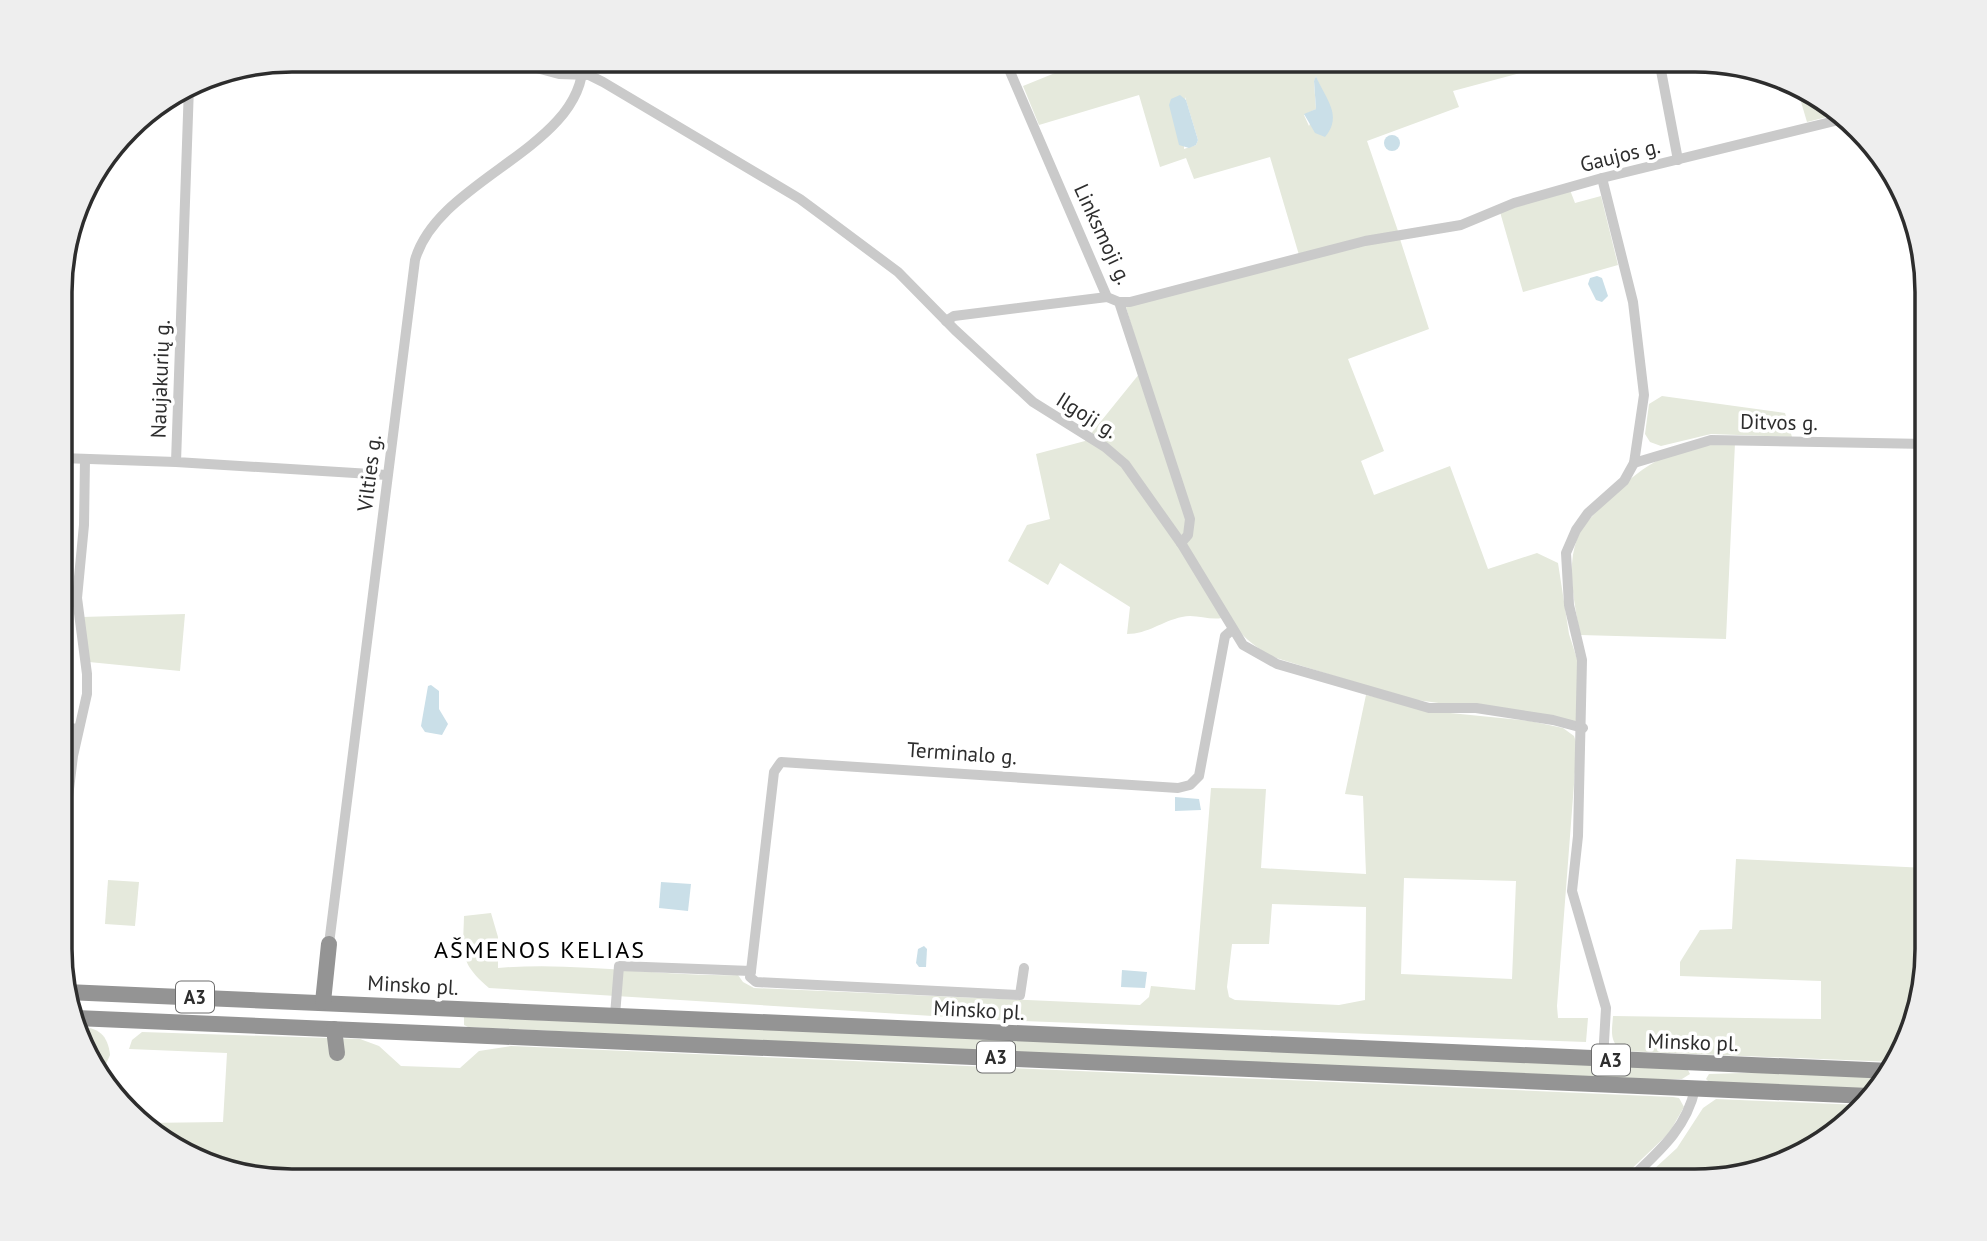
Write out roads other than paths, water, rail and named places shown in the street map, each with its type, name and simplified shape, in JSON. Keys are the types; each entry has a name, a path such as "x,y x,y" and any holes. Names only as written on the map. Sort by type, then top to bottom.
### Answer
{"highway":[{"path":"323,1002 329,944"},
{"name":"Minsko pl.","path":"76,992 1879,1071"},
{"path":"359,1029 390,1024 435,1025 452,1018 459,1009"},
{"name":"A3","path":"83,1018 1858,1097"},
{"path":"334,1029 337,1053"},
{"path":"1695,1089 1704,1072 1721,1064"}],"street":[{"name":"Ilgoji g.","path":"552,72 583,75 603,82 800,199 898,272 1033,402 1105,447 1125,464 1181,543 1243,645 1277,664 1429,708 1476,708 1552,720 1583,728"},
{"name":"Linksmoji g.","path":"1009,72 1107,297 1119,302 1190,519 1188,535 1181,543"},
{"path":"1661,72 1678,160"},
{"name":"Vilties g.","path":"329,944 415,260 421,242 453,204 553,124 574,96 583,75"},
{"name":"Naujakurių g.","path":"189,97 176,462 387,475"},
{"name":"Gaujos g.","path":"1119,302 1130,302 1365,241 1461,225 1514,202 1834,121"},
{"path":"1602,178 1640,343 1643,395 1634,463 1624,481 1588,513 1576,530 1566,553 1569,605 1582,660 1583,728 1578,836 1572,891 1606,1008 1603,1059"},
{"path":"946,321 954,316 1107,297"},
{"name":"Ditvos g.","path":"1634,463 1711,440 1915,444"},
{"path":"72,458 176,462"},
{"path":"72,773 78,729 87,694 87,674 76,598 85,525 85,459"},
{"name":"Terminalo g.","path":"751,971 774,772 781,762 1178,788 1190,785 1199,776 1225,636 1232,630"},
{"path":"72,728 78,729"},
{"path":"615,1015 619,966 751,971 750,977 756,982 1020,995 1024,968"},
{"path":"1640,1169 1679,1130 1688,1116 1695,1089"}],"water":[{"path":"1316,76 1333,114 1333,121 1325,137 1315,133 1304,114 1316,109"},
{"path":"1180,95 1186,100 1198,140 1196,145 1189,148 1179,145 1169,105 1171,99"},
{"path":"1389,135 1395,135 1400,143 1398,149 1389,151 1384,146 1384,140"},
{"path":"1590,278 1602,278 1608,296 1602,302 1596,300 1588,284"},
{"path":"431,685 439,691 439,709 448,724 442,735 425,732 421,726 428,686"},
{"path":"1175,797 1199,799 1201,810 1175,811"},
{"path":"661,882 691,884 688,911 659,908"},
{"path":"924,946 927,949 926,967 919,967 916,963 918,949"},
{"path":"1122,970 1147,972 1145,988 1121,987"}],"district":[{"name":"AŠMENOS KELIAS","path":"540,949"}]}
